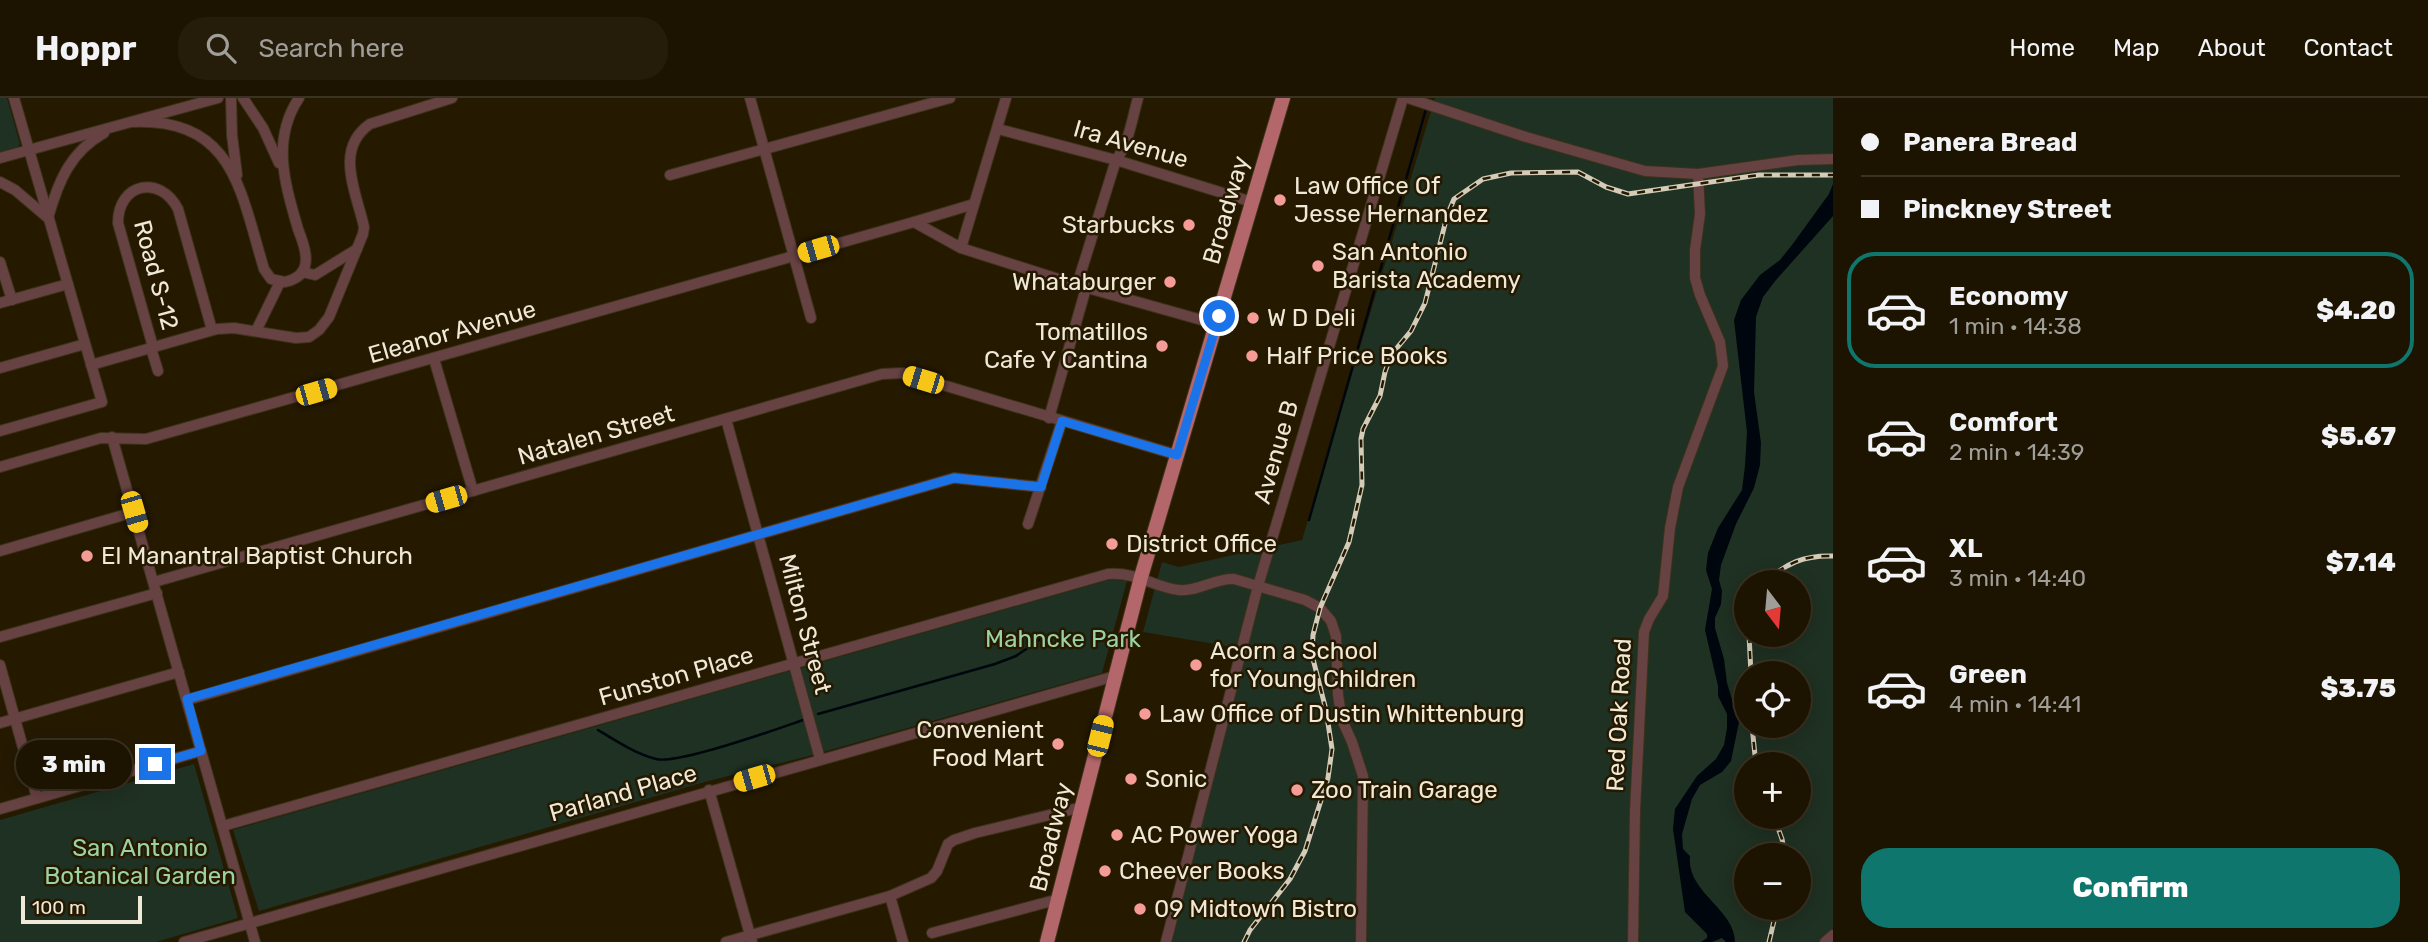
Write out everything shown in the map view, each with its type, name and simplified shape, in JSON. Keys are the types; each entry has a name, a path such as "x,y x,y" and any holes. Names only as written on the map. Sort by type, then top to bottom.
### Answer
{"main road":[{"name":"Broadway","path":"1047,942 1141,577 1283,98"}],"street":[{"path":"0,431 102,402 14,98"},
{"path":"0,158 218,98"},
{"path":"231,98 238,182 264,269 271,279 289,281 302,272 305,251 274,149 243,98"},
{"path":"284,176 283,140 288,119 299,98"},
{"path":"90,365 212,330 234,328 296,338 309,337 319,330 329,317 363,234 364,227 349,163 352,144 360,131 370,124 452,98"},
{"path":"750,98 811,318"},
{"path":"670,175 950,98"},
{"path":"961,248 1006,98"},
{"path":"1049,418 1116,160 1123,151 1138,98"},
{"name":"Avenue B","path":"1166,942 1258,586 1403,98"},
{"path":"1412,99 1526,137 1645,172 1698,174 1829,159 1833,146"},
{"path":"132,122 168,123 196,134 219,153 238,182"},
{"path":"48,218 60,181 69,164 89,143 116,127"},
{"name":"Ira Avenue","path":"998,129 1116,160 1252,202"},
{"name":"Red Oak Road","path":"1633,942 1635,811 1644,632 1663,596 1670,528 1678,487 1723,366 1720,342 1700,295 1696,278 1695,250 1700,214 1698,174"},
{"path":"0,182 15,190 48,218"},
{"name":"Road S-12","path":"152,347 118,223 118,212 124,199 134,190 159,188 172,197 178,209 212,330"},
{"name":"Eleanor Avenue","path":"0,467 101,438 146,439 974,204"},
{"path":"914,222 961,248 1082,287 1216,324"},
{"path":"302,272 315,275 357,249"},
{"path":"0,262 12,300"},
{"path":"256,331 280,282"},
{"path":"0,303 68,284"},
{"path":"0,368 85,344"},
{"path":"152,347 158,371"},
{"path":"435,359 473,491"},
{"name":"Natalen Street","path":"0,637 473,491 882,374 903,373 1062,421"},
{"name":"Milton Street","path":"726,419 820,760"},
{"path":"1028,524 1062,421 1177,455"},
{"path":"112,438 255,942"},
{"path":"187,699 954,478 1041,487"},
{"path":"0,551 134,512"},
{"name":"Funston Place","path":"223,826 1108,574 1122,573 1141,577 1178,590 1190,590 1224,579 1234,579 1290,594 1320,608 1331,621 1336,636 1338,695 1342,720 1363,776 1361,942"},
{"path":"0,665 37,798"},
{"path":"0,723 179,672"},
{"name":"Parland Place","path":"184,942 1115,676"},
{"path":"0,809 201,751"},
{"path":"709,790 751,938"},
{"path":"726,942 751,938 890,896 931,878 937,871 948,844 954,840 975,832 1082,807"},
{"path":"890,896 903,942"},
{"path":"932,933 1059,900"},
{"path":"1825,942 1833,934"}],"green space":[{"path":"0,98 7,98 20,144 15,150 0,154"},
{"path":"1435,98 1833,98 1833,942 1172,942 1245,649 1143,632 1162,562 1179,567 1302,540"},
{"name":"Mahncke Park","path":"1112,579 1127,581 1102,673 809,756 708,781 259,911 233,830"},
{"name":"San Antonio Botanical Garden","path":"194,764 238,918 156,942 0,942 0,820"}],"shaded area":[{"path":"1833,184 1833,216 1763,297 1756,317 1754,392 1761,443 1760,465 1754,488 1736,524 1721,565 1721,604 1715,618 1715,628 1734,706 1736,738 1731,761 1722,772 1700,785 1692,799 1682,834 1683,849 1690,856 1695,880 1727,920 1733,930 1735,942 1726,942 1722,938 1701,942 1707,938 1707,934 1685,912 1673,829 1675,809 1697,776 1716,759 1724,745 1727,728 1727,714 1718,696 1705,630 1712,589 1706,570 1708,553 1718,528 1742,490 1745,466 1747,432 1734,320 1741,300 1760,275 1780,260 1829,194"}],"waterway":[{"path":"1309,520 1426,109"},
{"path":"818,714 995,664 1016,656 1042,638"},
{"path":"598,730 641,754 656,759 668,759 728,745 803,720"}],"railway":[{"path":"1244,942 1250,930 1290,879 1305,851 1328,778 1332,749 1326,710 1312,655 1313,635 1320,608 1349,542 1362,485 1363,429 1380,396 1391,355 1411,331 1425,303 1447,216 1454,199 1483,179 1511,173 1578,172 1606,187 1628,194 1759,175 1833,175"},
{"path":"1780,570 1813,557 1833,556"},
{"path":"1750,648 1750,661"},
{"path":"1753,738 1755,752"},
{"path":"1778,829 1783,843"},
{"path":"1769,942 1774,920"}],"place":[{"name":"Law Office Of Jesse Hernandez","path":"1280,200"},
{"name":"Starbucks","path":"1189,225"},
{"name":"San Antonio Barista Academy","path":"1318,266"},
{"name":"Whataburger","path":"1170,282"},
{"name":"W D Deli","path":"1253,318"},
{"name":"Tomatillos Cafe Y Cantina","path":"1162,346"},
{"name":"Half Price Books","path":"1252,356"},
{"name":"District Office","path":"1112,544"},
{"name":"El Manantral Baptist Church","path":"87,556"},
{"name":"Acorn a School for Young Children","path":"1196,665"},
{"name":"Law Office of Dustin Whittenburg","path":"1145,714"},
{"name":"Convenient Food Mart","path":"1058,744"},
{"name":"Sonic","path":"1131,779"},
{"name":"Zoo Train Garage","path":"1297,790"},
{"name":"AC Power Yoga","path":"1117,835"},
{"name":"Cheever Books","path":"1105,871"},
{"name":"09 Midtown Bistro","path":"1140,909"}],"route":[{"path":"155,764 201,751 187,699 954,478 1041,487 1062,421 1177,455 1219,316"}]}
